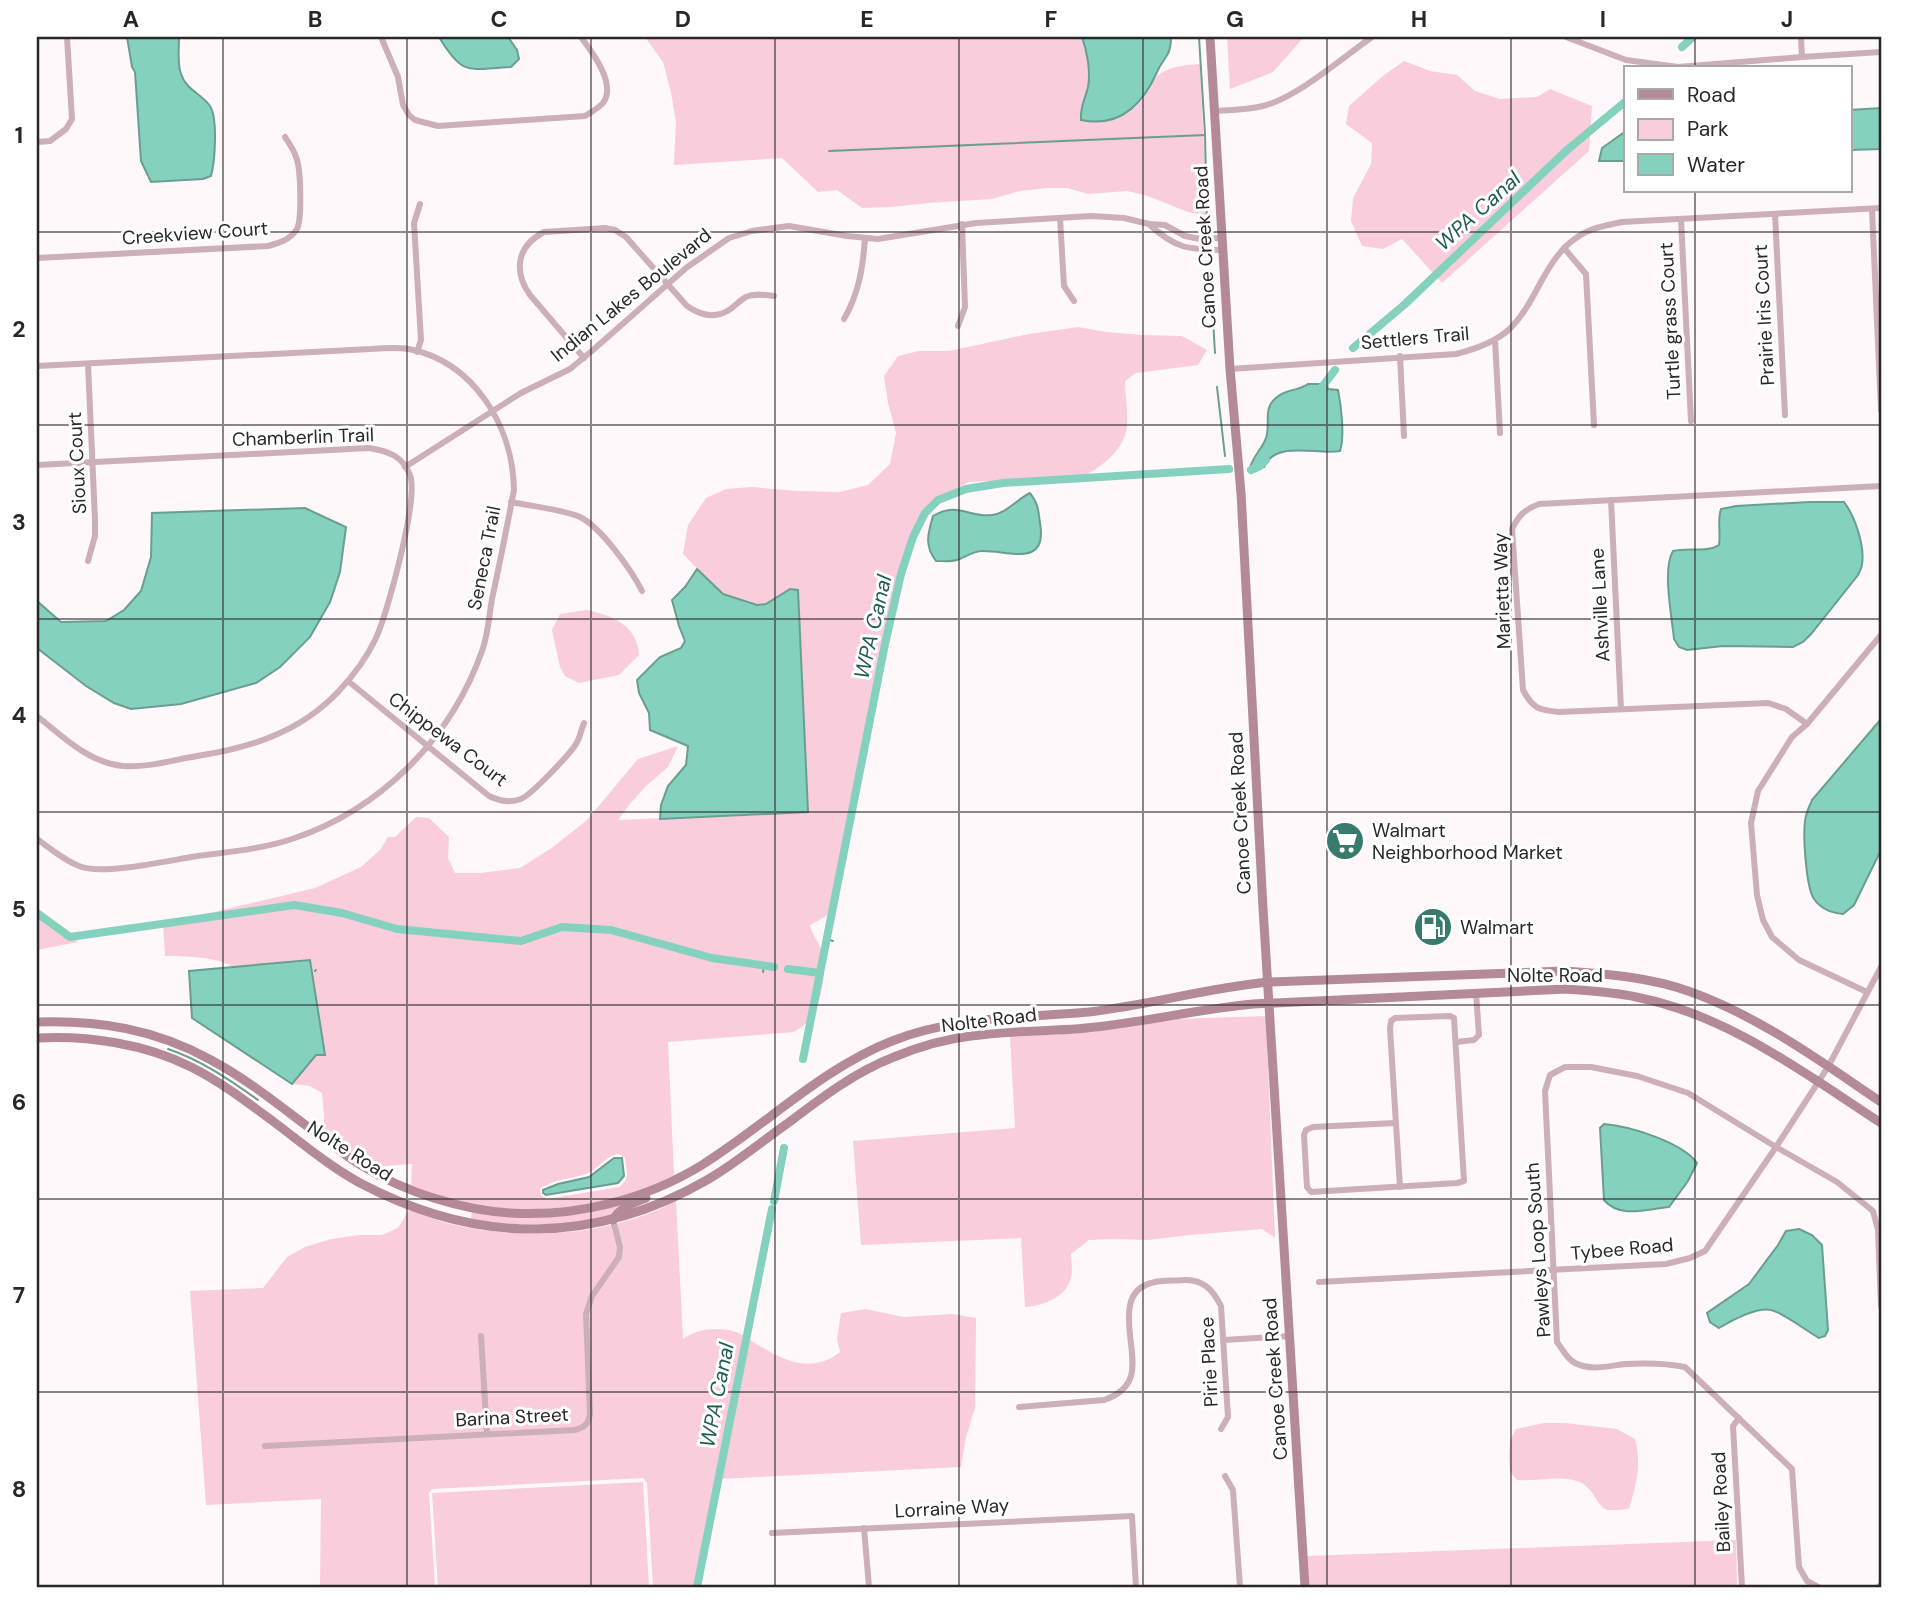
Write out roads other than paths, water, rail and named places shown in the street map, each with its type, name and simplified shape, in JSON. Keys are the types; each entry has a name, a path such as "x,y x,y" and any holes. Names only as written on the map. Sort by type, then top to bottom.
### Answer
{"street":[{"path":"37,142 50,141 66,129 72,119 67,37"},
{"path":"381,37 398,77 403,105 409,115 415,120 438,126 585,116 601,106 606,98 607,82 601,66 581,37"},
{"name":"Canoe Creek Road","path":"1210,37 1230,369 1241,493 1305,1587"},
{"path":"1214,111 1241,110 1265,105 1291,95 1373,37"},
{"path":"1566,37 1626,60 1671,66"},
{"path":"1801,37 1802,57"},
{"path":"1690,66 1881,52"},
{"path":"606,98 614,105"},
{"name":"Creekview Court","path":"37,258 268,246 282,242 291,237 298,228 301,214 297,158 285,137"},
{"path":"417,352 421,340 414,223 420,204"},
{"name":"Settlers Trail","path":"1230,369 1456,354 1479,348 1513,329 1525,313 1550,265 1564,248 1577,237 1598,227 1622,222 1881,208"},
{"path":"1872,209 1881,410"},
{"name":"Prairie Iris Court","path":"1775,214 1785,415"},
{"name":"Indian Lakes Boulevard","path":"405,467 521,393 570,369 711,249 729,238 752,231 789,226 878,239 962,225 1091,216 1165,225 1185,236 1200,239 1222,238"},
{"path":"1060,218 1064,286 1074,301"},
{"name":"Turtle grass Court","path":"1681,219 1690,421"},
{"path":"958,326 965,307 962,225"},
{"name":"Indian Lakes Boulevard","path":"1149,225 1160,235 1185,248 1223,250"},
{"path":"583,358 523,285 519,265 524,249 544,232 605,228 615,230 626,237 687,306 697,313 719,315 745,297 754,294 774,296"},
{"path":"845,319 862,270 865,238"},
{"path":"1564,248 1586,274 1594,425"},
{"path":"1495,340 1500,433"},
{"name":"Seneca Trail","path":"37,366 407,349 433,356 454,367 485,399 500,424 514,471 514,489 483,649 471,677 447,722 428,746 411,766 370,801 313,831 257,848 110,869 82,867 55,853 37,839"},
{"path":"1400,356 1404,436"},
{"name":"Sioux Court","path":"88,363 95,536 88,561"},
{"name":"Chamberlin Trail","path":"37,466 369,448 388,451 400,459 405,467"},
{"path":"37,717 83,752 123,766 231,751 262,742 288,730 316,711 337,693 362,664 386,613 397,573 412,493 410,474 405,467"},
{"name":"Marietta Way","path":"1807,724 1786,709 1768,703 1559,712 1542,710 1530,703 1523,690 1512,529 1525,509 1538,504 1881,486"},
{"name":"Ashville Lane","path":"1611,500 1621,709"},
{"path":"511,502 578,516 592,524 634,575 642,592"},
{"path":"1867,992 1799,960 1772,937 1763,920 1757,895 1751,823 1758,791 1792,737 1807,724 1881,635"},
{"name":"Chippewa Court","path":"348,681 489,796 509,802 522,799 531,792 576,745 584,723"},
{"path":"1828,1067 1881,967"},
{"name":"Nolte Road","path":"37,1022 97,1023 128,1028 170,1041 211,1060 249,1084 365,1168 415,1191 453,1204 509,1213 564,1212 616,1202 680,1177 828,1075 890,1042 923,1030 980,1019 1091,1012 1219,988 1268,982 1553,971 1612,974 1662,984 1732,1009 1791,1042 1881,1102"},
{"path":"1456,1042 1474,1040 1479,1035 1481,993 1485,974"},
{"name":"Nolte Road","path":"37,1038 93,1038 138,1047 188,1065 228,1088 358,1182 402,1203 449,1219 495,1227 536,1229 573,1227 613,1220 665,1202 708,1180 822,1098 864,1071 895,1056 971,1035 1094,1028 1217,1007 1566,989 1609,992 1685,1010 1726,1026 1767,1049 1881,1123"},
{"path":"1396,1123 1312,1127 1306,1130 1307,1187 1311,1192 1400,1187 1457,1183 1464,1181 1454,1018 1395,1018 1391,1021 1400,1187"},
{"name":"Pawleys Loop South","path":"1776,1147 1688,1093 1637,1076 1565,1066 1550,1075 1545,1091 1558,1342 1569,1359 1591,1368 1626,1364 1669,1364 1685,1367 1792,1469 1799,1567 1807,1581 1818,1587"},
{"name":"Tybee Road","path":"1319,1282 1667,1264 1690,1258 1705,1251 1828,1067"},
{"path":"822,1098 828,1075"},
{"path":"796,1116 799,1094"},
{"path":"1776,1147 1837,1182 1873,1211 1878,1230 1881,1306"},
{"path":"613,1220 624,1207 676,1185 680,1177"},
{"name":"Barina Street","path":"265,1446 580,1429 588,1422 590,1412 586,1314 592,1296 619,1257 620,1247 613,1220"},
{"name":"Pirie Place","path":"1019,1407 1104,1401 1116,1396 1127,1385 1132,1374 1129,1315 1130,1303 1137,1290 1151,1283 1190,1280 1206,1284 1221,1306 1228,1417 1221,1429"},
{"path":"481,1336 487,1434"},
{"path":"1224,1340 1290,1336"},
{"name":"Bailey Road","path":"1739,1418 1733,1426 1742,1587"},
{"path":"1225,1475 1233,1490 1240,1587"},
{"name":"Lorraine Way","path":"772,1533 1132,1516 1136,1587"},
{"path":"864,1528 869,1587"}],"water":[{"path":"127,37 179,37 181,74 213,112 215,140 211,176 203,179 151,182 141,161 135,72"},
{"path":"439,37 508,37 517,50 519,59 511,67 468,68 454,59"},
{"path":"1082,37 1171,37 1171,44 1151,84 1137,103 1118,117 1095,122 1081,120 1089,75"},
{"path":"1881,108 1881,149 1852,150 1852,110"},
{"path":"1624,132 1624,161 1599,161 1602,148"},
{"path":"1308,384 1327,384 1328,389 1338,390 1342,429 1340,451 1287,451 1269,459 1264,467 1250,468 1266,438 1268,411 1272,401 1284,393"},
{"path":"1030,493 1038,508 1041,537 1038,547 1032,552 1013,554 979,551 957,560 936,561 928,539 933,516 950,510 997,514"},
{"path":"1844,502 1858,532 1863,557 1858,575 1811,634 1793,647 1723,646 1687,650 1679,647 1674,639 1669,594 1668,569 1673,551 1709,549 1719,545 1721,509"},
{"path":"305,508 346,527 340,572 330,602 310,637 280,667 256,683 181,704 131,709 114,703 86,686 37,648 37,601 61,622 106,621 124,610 141,591 151,557 152,513"},
{"path":"697,569 723,594 757,605 766,604 790,589 798,590 808,812 660,819 661,805 668,786 686,765 688,746 650,730 649,713 639,693 637,680 660,657 681,648 685,641 672,600"},
{"path":"1881,719 1881,850 1854,905 1843,914 1835,913 1820,905 1811,893 1804,834 1806,816 1812,800"},
{"path":"310,960 325,1055 316,1055 292,1084 192,1018 189,971"},
{"path":"1604,1124 1627,1128 1668,1142 1690,1155 1697,1163 1669,1207 1626,1211 1610,1206 1604,1200 1600,1128"},
{"path":"614,1158 622,1158 624,1176 618,1183 546,1195 543,1193 543,1190 558,1184 589,1177"},
{"path":"1799,1229 1812,1235 1822,1245 1828,1330 1825,1336 1819,1338 1771,1310 1752,1312 1719,1328 1710,1322 1707,1313 1749,1284 1786,1231"}],"waterway":[{"path":"1199,37 1205,134"},
{"name":"WPA Canal","path":"1682,47 1693,37"},
{"name":"WPA Canal","path":"1353,348 1404,305 1567,150 1624,103"},
{"path":"829,151 1205,135 1207,220"},
{"path":"1210,270 1215,353"},
{"name":"WPA Canal","path":"1318,392 1335,370"},
{"path":"1217,387 1225,456"},
{"name":"WPA Canal","path":"1251,470 1266,460"},
{"name":"WPA Canal","path":"803,1059 885,644 901,574 913,537 925,513 938,500 966,489 1003,483 1229,469"},
{"path":"37,913 70,937 294,905 342,913 397,929 521,941 562,927 611,930 712,958 774,967"},
{"name":"WPA Canal","path":"827,939 833,941"},
{"path":"763,972 764,966"},
{"path":"788,969 820,973"},
{"path":"168,1049 204,1065 258,1100"},
{"name":"WPA Canal","path":"774,1201 784,1148"},
{"name":"WPA Canal","path":"697,1587 772,1209"}],"place":[{"name":"Walmart Neighborhood Market","path":"1345,841"},
{"name":"Walmart","path":"1433,927"}]}
